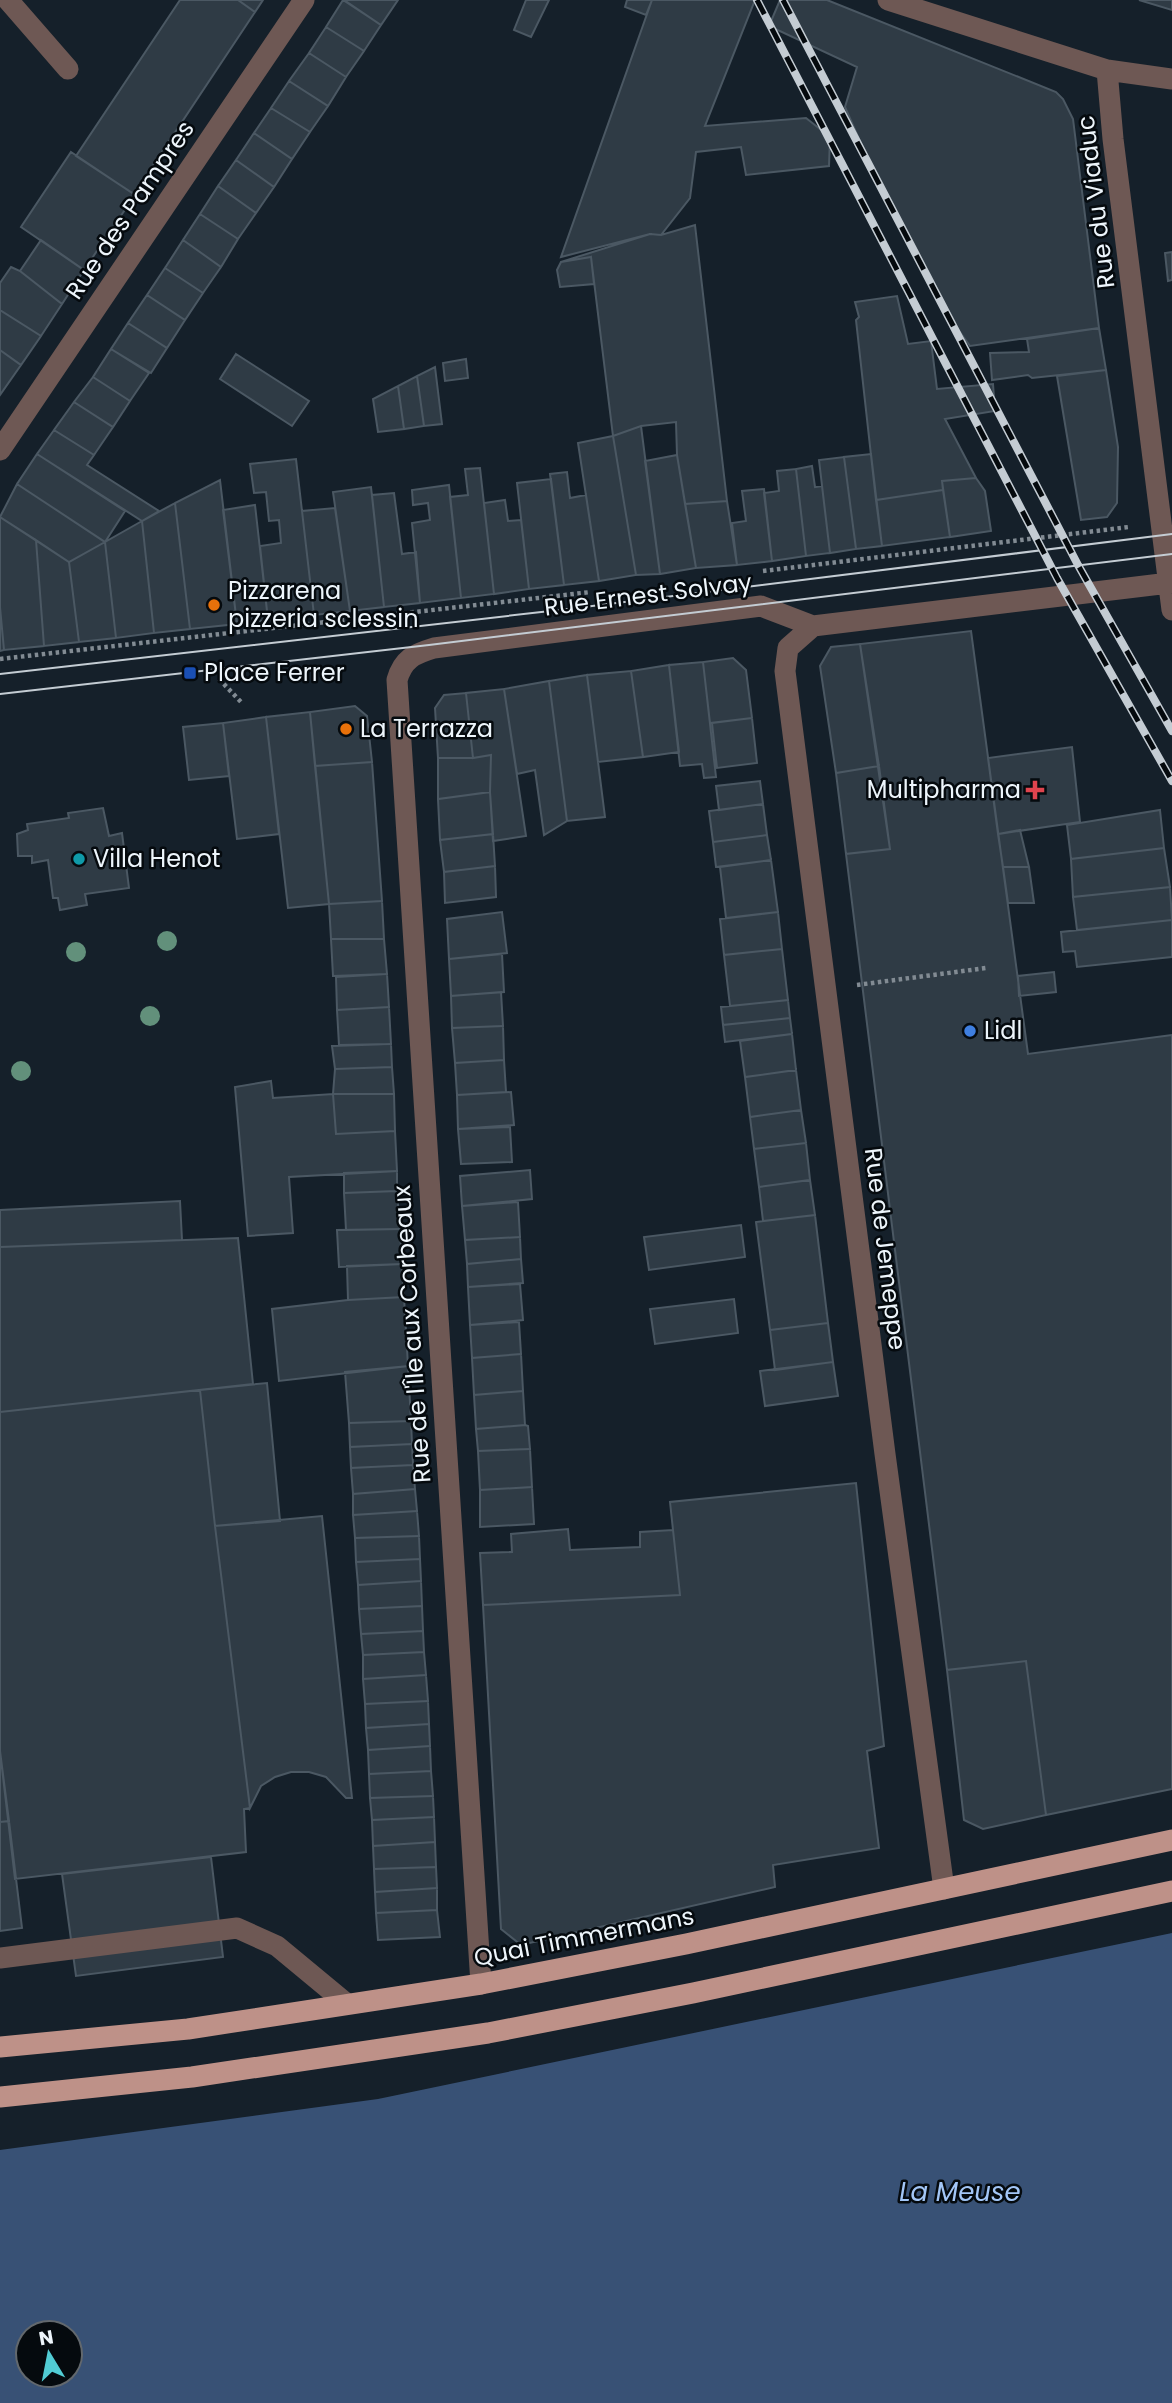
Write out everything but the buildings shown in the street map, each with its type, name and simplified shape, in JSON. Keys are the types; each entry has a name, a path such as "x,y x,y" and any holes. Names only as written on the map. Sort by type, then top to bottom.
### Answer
{"main road":[{"name":"Quai Timmermans","path":"0,2047 188,2029 481,1984 1172,1840"},
{"path":"0,2097 192,2077 488,2033 693,1993 1172,1891"}],"street":[{"path":"8,0 68,69"},
{"name":"Rue des Pampres","path":"0,450 304,0"},
{"path":"888,0 1107,70 1172,79"},
{"name":"Rue du Viaduc","path":"1107,70 1113,139 1161,523 1169,556 1172,610"},
{"name":"Rue Ernest Solvay","path":"397,680 400,668 408,658 434,648 761,606 813,626 1169,583"},
{"name":"Rue de Jemeppe","path":"813,626 788,648 785,671 885,1454 944,1889"},
{"name":"Rue de l'Île aux Corbeaux","path":"397,680 481,1984"},
{"path":"0,1958 237,1928 276,1946 347,2004"}],"path":[{"path":"750,573 1161,523"},
{"path":"0,659 214,637 599,591"},
{"path":"219,679 242,704"},
{"path":"825,989 986,968"}],"water":[{"name":"La Meuse","path":"1172,1933 1172,2403 0,2403 0,2150 378,2099"}],"tram line":[{"path":"0,674 568,609 1172,534"},
{"path":"0,694 429,645 1172,554"}],"railway":[{"path":"757,0 1057,578 1172,781"},
{"path":"783,0 1078,565 1172,731"}],"place":[{"name":"Pizzarena pizzeria sclessin","path":"214,605"},
{"name":"Place Ferrer","path":"190,673"},
{"name":"La Terrazza","path":"346,729"},
{"name":"Multipharma","path":"1035,790"},
{"name":"Villa Henot","path":"79,859"},
{"name":"Lidl","path":"970,1031"}]}
